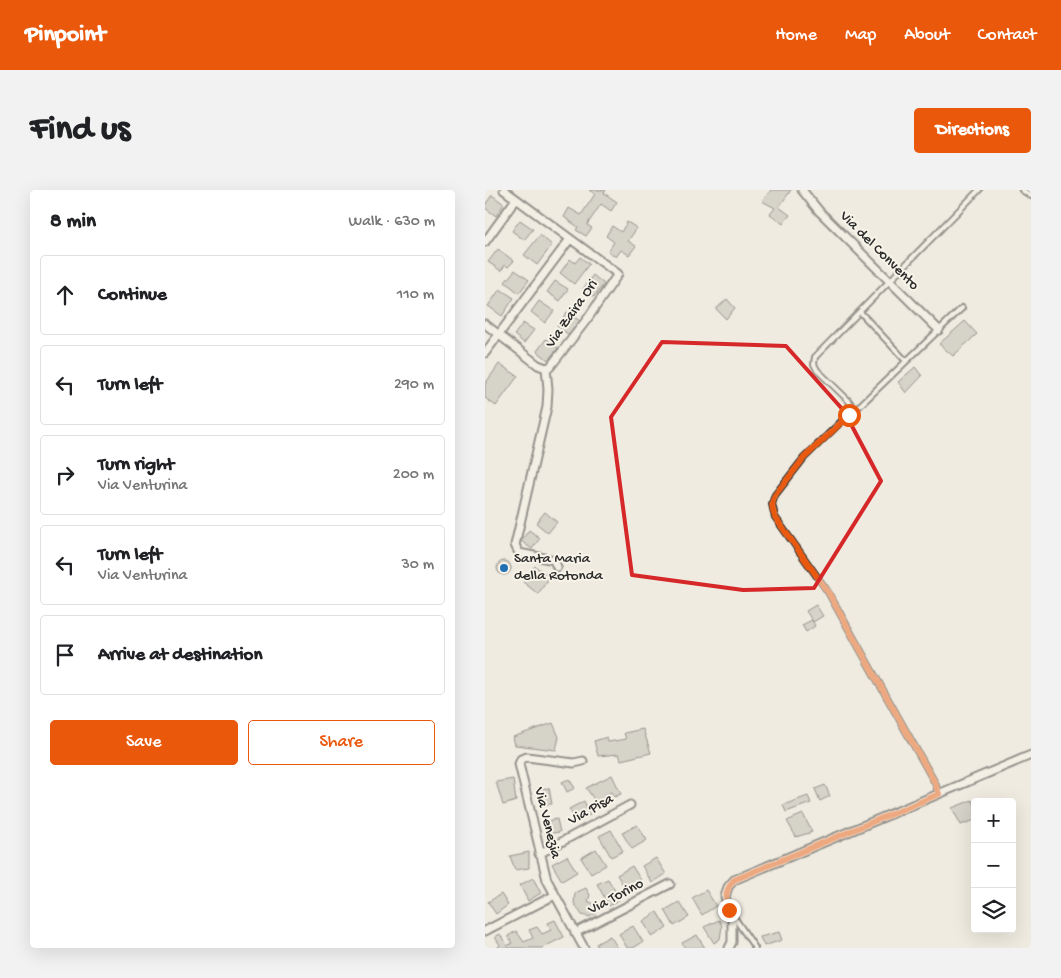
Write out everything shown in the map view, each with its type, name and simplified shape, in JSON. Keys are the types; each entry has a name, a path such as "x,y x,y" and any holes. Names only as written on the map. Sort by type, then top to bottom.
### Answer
{"street":[{"path":"485,353 570,239 504,190"},
{"name":"Via del Convento","path":"802,190 819,211 939,330"},
{"path":"485,242 516,199"},
{"name":"Via Zaira Ori","path":"485,324 538,365 546,368 553,365 617,274 570,239"},
{"path":"546,368 547,407 515,545 519,553 554,560 557,567"},
{"path":"729,948 732,942 732,920 725,897 728,887 734,880 1031,755"},
{"name":"Via Venezia","path":"583,761 574,763 527,757 520,761 519,767 539,854 547,880 584,948"},
{"name":"Via Pisa","path":"539,854 630,805"},
{"name":"Via Torino","path":"575,934 670,884"},
{"path":"485,931 555,895"}],"lane":[{"path":"849,415 851,404 817,370 814,361 818,354 979,190"},
{"path":"1021,190 1031,196"},
{"path":"939,794 935,783 828,592 775,517 772,509 775,495 804,458 962,308"},
{"path":"860,312 906,361"},
{"path":"729,910 738,920 755,948"}],"highlighted area":[{"path":"662,342 786,346 844,411 881,481 814,588 743,590 632,575 611,417"}],"building":[{"path":"589,190 606,190 604,193 617,202 611,211 601,204 587,225 592,228 586,236 576,230 578,227 564,217 569,208 581,215 595,194"},
{"path":"771,190 791,190 779,207 790,215 783,224 770,214 775,208 762,201"},
{"path":"492,195 504,204 496,216 485,208"},
{"path":"520,220 533,229 524,240 512,231"},
{"path":"627,222 637,228 628,241 636,246 629,255 621,250 616,257 608,251 614,242 606,236 612,226 621,232"},
{"path":"540,235 552,245 537,265 524,255"},
{"path":"498,249 514,261 508,267 505,265 501,271 488,262"},
{"path":"580,257 589,264 574,284 560,273 570,259 575,263"},
{"path":"515,270 529,280 519,293 505,282"},
{"path":"593,275 604,284 594,297 583,289"},
{"path":"555,281 568,289 560,301 547,292"},
{"path":"500,289 514,298 502,316 488,306"},
{"path":"727,299 735,308 726,319 716,309"},
{"path":"539,301 554,311 545,323 531,312"},
{"path":"567,312 580,321 569,335 557,326"},
{"path":"965,321 977,334 953,356 939,344"},
{"path":"523,323 534,330 524,343 514,335"},
{"path":"546,339 558,348 548,360 537,351"},
{"path":"499,364 518,376 496,406 485,398 485,384"},
{"path":"915,367 922,376 906,393 898,382"},
{"path":"545,512 557,522 548,533 536,523"},
{"path":"529,530 540,538 532,549 521,541"},
{"name":"Santa Maria della Rotonda","path":"504,561 509,563 511,568 509,573 504,575 499,573 497,568 499,563"},
{"path":"535,566 550,577 538,594 523,582"},
{"path":"816,605 823,616 813,622 806,611"},
{"path":"812,620 815,626 806,632 802,625"},
{"path":"553,723 559,737 556,750 515,745 513,737"},
{"path":"643,729 651,753 621,760 619,754 598,756 594,741 607,737 608,742 626,739 624,733"},
{"path":"612,775 621,794 614,797 611,792 604,796 606,801 598,805 586,788"},
{"path":"513,779 516,801 503,805 496,782"},
{"path":"569,779 575,788 567,792 562,782"},
{"path":"825,785 830,796 820,801 815,789"},
{"path":"549,788 552,804 541,805 537,789"},
{"path":"808,796 811,803 786,812 783,805"},
{"path":"971,800 971,821 961,825 952,808"},
{"path":"584,801 590,815 577,821 569,809"},
{"path":"803,814 812,832 796,837 787,821"},
{"path":"557,819 560,832 546,834 543,822"},
{"path":"637,825 647,840 632,849 622,833"},
{"path":"611,830 623,851 611,857 599,836"},
{"path":"596,849 606,865 591,874 581,858"},
{"path":"529,852 529,868 515,870 510,856"},
{"path":"567,856 577,872 562,881 552,864"},
{"path":"656,858 666,874 652,883 642,866"},
{"path":"632,866 642,882 627,891 617,875"},
{"path":"533,878 541,893 528,901 520,885"},
{"path":"608,879 620,899 609,906 597,884"},
{"path":"586,888 590,895 588,901 594,904 597,913 589,917 582,915 574,903 575,893"},
{"path":"706,890 716,906 702,915 692,898"},
{"path":"501,894 508,905 496,914 488,902"},
{"path":"679,902 689,917 674,926 665,910"},
{"path":"657,912 667,928 652,937 643,921"},
{"path":"555,920 564,937 542,948 497,948 500,945 495,937 500,934 507,946 512,943 508,936 516,931 524,942 533,938 529,930 537,927 542,934 551,930 548,923"},
{"path":"719,920 722,926 720,939 714,943 704,927"},
{"path":"633,926 643,942 633,948 627,948 619,934"},
{"path":"779,932 782,940 764,946 760,937"},
{"path":"697,935 705,948 685,948 682,943"},
{"path":"610,936 618,948 598,948 596,944"}],"place":[{"name":"Santa Maria della Rotonda","path":"504,568"}],"route":[{"path":"729,910 725,897 728,887 734,880 939,794 935,783 828,592 775,517 772,509 775,495 804,458 849,415"}]}
